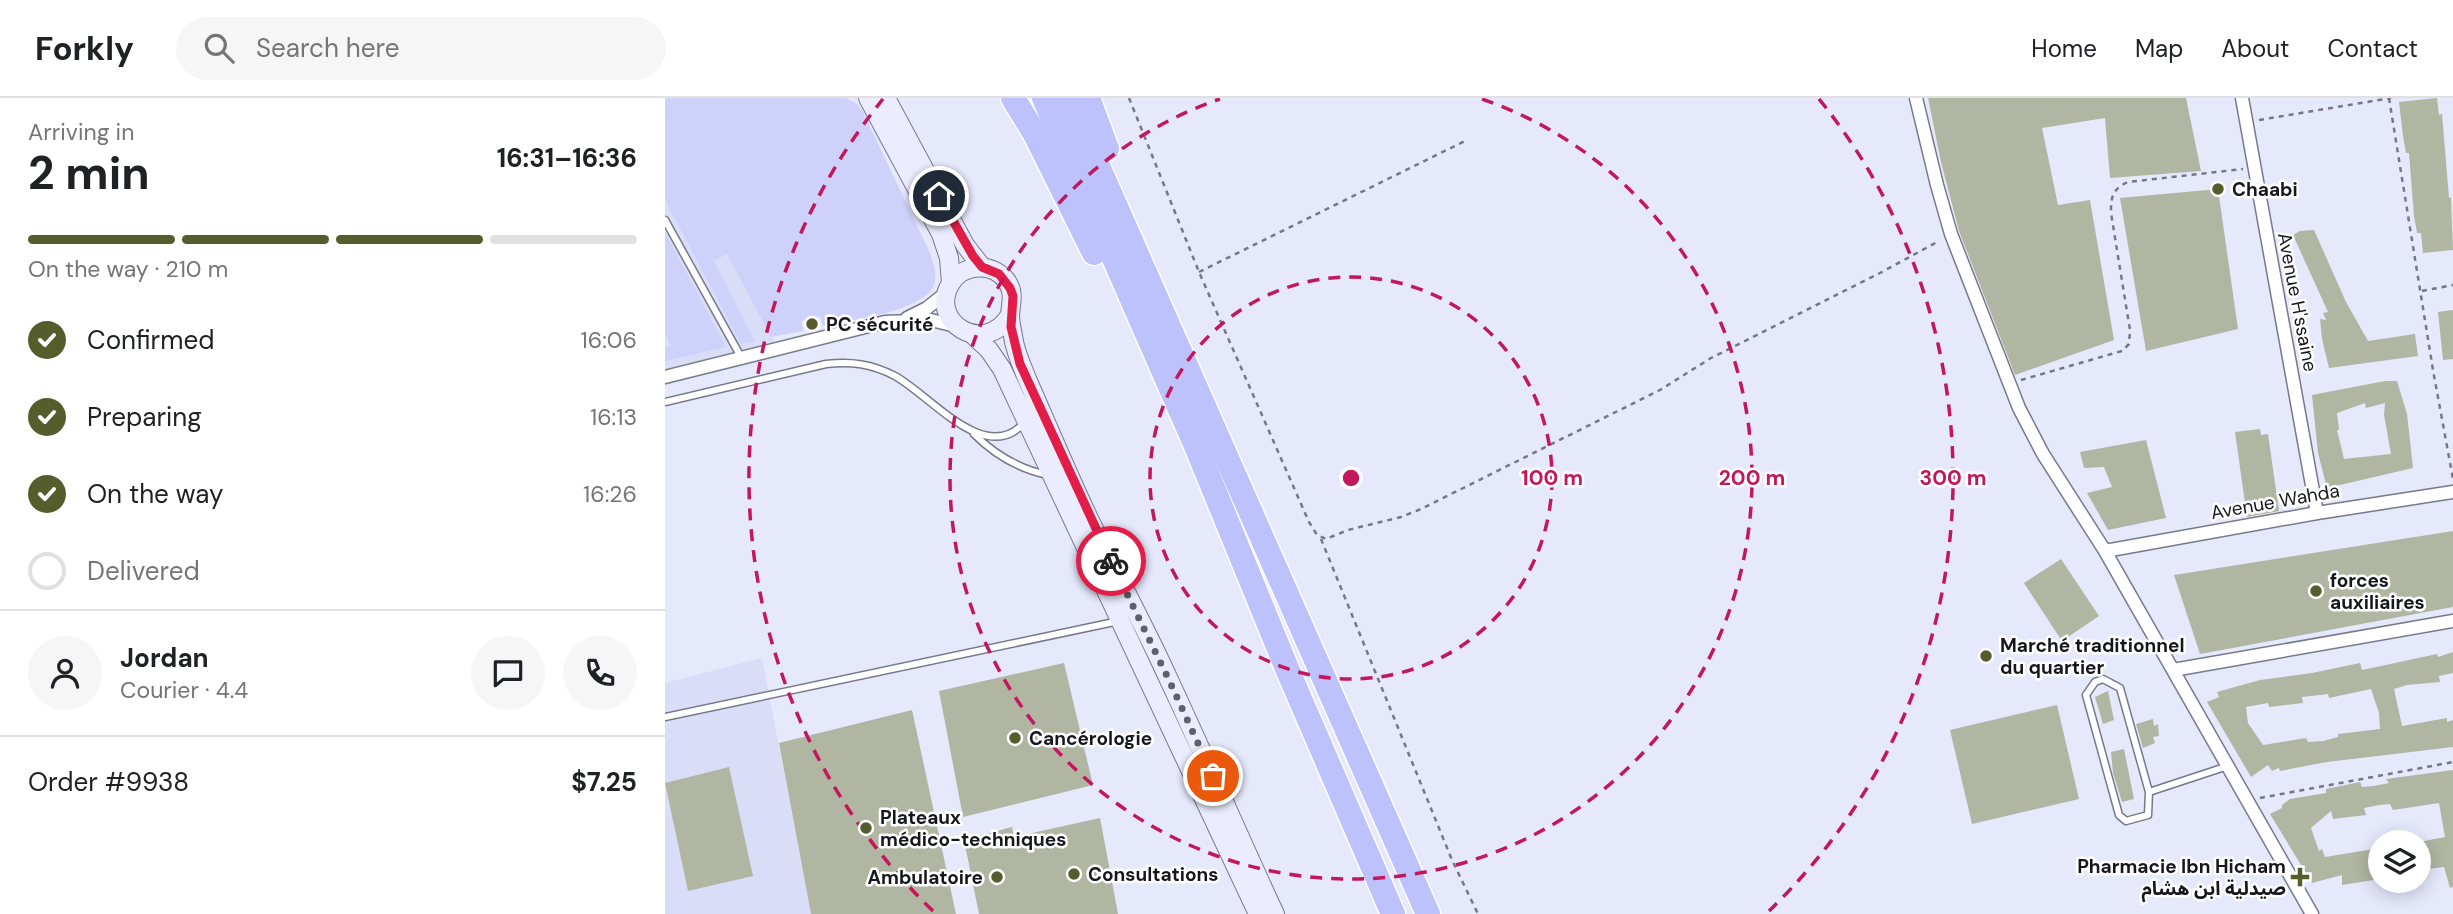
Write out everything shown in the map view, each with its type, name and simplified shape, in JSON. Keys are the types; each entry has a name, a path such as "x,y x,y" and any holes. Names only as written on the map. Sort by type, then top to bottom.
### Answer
{"highway":[{"path":"1013,98 1035,134 1096,257 1198,483 1264,642 1288,671"},
{"path":"1044,98 1196,446 1288,671 1393,914"},
{"path":"1068,98 1428,914"},
{"path":"1088,98 1135,218 1162,312"}],"street":[{"path":"868,98 941,234 949,258 947,310 964,330 989,350 1002,369 1258,914"},
{"path":"887,98 965,245 982,267 1006,280 1013,296 1010,315 1020,364 1094,528 1169,680 1275,914"},
{"path":"1916,98 1933,173 1951,234 2009,384 2043,454 2105,551 2312,914"},
{"name":"Avenue H'ssaine","path":"2242,98 2317,513"},
{"path":"903,320 927,308 964,271 982,267"},
{"path":"665,377 868,325 903,320 931,320 964,330 991,333 1006,323 1010,315"},
{"name":"Avenue Wahda","path":"2105,551 2453,492"},
{"path":"2173,670 2453,621"}],"lane":[{"path":"665,220 741,357"},
{"path":"665,402 846,361 895,376 970,430 999,455 1025,468 1053,476"},
{"path":"970,430 984,437 1000,437 1015,432 1027,421"},
{"path":"665,717 1119,621"},
{"path":"2103,679 2120,688 2149,792 2148,815 2126,821 2119,815 2086,695 2095,682 2103,679"},
{"path":"2149,792 2228,766"}],"path":[{"path":"1129,98 1199,272 1309,522 1321,538 1452,860 1478,914"},
{"path":"2245,122 2390,98 2453,479"},
{"path":"1199,272 1467,140"},
{"path":"2009,384 2122,351 2129,344 2130,330 2111,213 2111,197 2115,190 2128,182 2253,167"},
{"path":"1321,538 1333,537 1348,530 1401,517 1421,509 1660,390 1722,352 1880,274 1951,234"},
{"path":"2420,291 2453,285"},
{"path":"2248,801 2453,762"}],"shaded area":[{"path":"665,98 846,98 857,104 930,253 935,273 934,285 916,302 901,308 823,326 820,316 801,321 803,331 771,337 727,254 714,261 755,341 741,344 665,200"},
{"path":"665,134 783,356 665,385"},
{"path":"665,232 726,347 665,361 665,348 671,345 665,333"},
{"path":"762,658 811,914 665,914 665,683"}],"building":[{"path":"1928,98 2186,98 2201,171 2110,178 2105,118 2042,128 2058,205 2090,200 2114,340 2015,375 1959,231"},
{"path":"2437,98 2439,115 2442,114 2449,198 2451,197 2453,250 2423,253 2421,233 2417,233 2414,216 2409,153 2406,153 2399,102"},
{"path":"2218,189 2238,329 2146,351 2120,198"},
{"path":"2314,230 2346,302 2368,341 2415,334 2418,356 2329,368 2320,319 2326,320 2323,313 2328,312 2293,235 2300,231"},
{"path":"2453,310 2453,359 2443,360 2438,312"},
{"path":"2397,381 2407,414 2413,468 2327,488 2318,453 2312,395","holes":["2365,403 2366,408 2385,403 2384,415 2391,454 2344,459 2337,430 2337,413"]},
{"path":"2260,429 2261,435 2268,434 2279,511 2247,517 2235,432"},
{"path":"2146,440 2166,518 2108,530 2087,493 2112,487 2104,467 2084,468 2080,452"},
{"name":"forces auxiliaires","path":"2453,531 2453,607 2200,654 2174,575"},
{"path":"2061,559 2099,616 2062,641 2024,583"},
{"path":"2453,652 2453,673 2439,676 2440,682 2394,689 2402,726 2447,718 2447,722 2453,720 2453,747 2327,762 2280,771 2279,768 2272,771 2268,765 2251,777 2207,702 2219,697 2217,692 2260,680 2360,663 2362,670 2437,654 2438,657","holes":["2371,689 2379,713 2380,729 2338,734 2338,737 2323,741 2308,742 2306,738 2263,745 2248,723 2246,707 2268,703 2269,707 2303,703 2302,697 2328,694 2329,698"]},
{"name":"Cancérologie","path":"1064,663 1093,785 963,817 939,691"},
{"path":"2108,691 2114,720 2103,724 2095,697"},
{"path":"2057,705 2079,799 1972,824 1950,730"},
{"name":"Plateaux médico-techniques","path":"912,710 956,914 811,914 779,743"},
{"path":"2153,719 2154,726 2158,724 2159,736 2153,737 2155,743 2143,748 2136,724"},
{"path":"2124,749 2134,799 2122,802 2113,773 2111,752"},
{"path":"729,767 753,876 688,891 665,783"},
{"path":"2453,770 2453,887 2450,888 2444,867 2431,869 2431,840 2445,837 2439,803 2393,810 2390,804 2379,805 2364,808 2366,815 2333,819 2331,811 2311,828 2319,851 2322,849 2325,857 2368,850 2368,881 2342,885 2342,875 2312,883 2270,814 2282,808 2290,799 2326,793 2326,789 2360,782 2362,787 2389,783 2386,779"},
{"path":"1100,818 1118,914 979,914 964,840 1012,827 1014,837"}],"way so far":[{"path":"1111,561 1213,776"}],"place":[{"name":"Chaabi","path":"2218,189"},
{"name":"PC sécurité","path":"812,324"},
{"name":"forces auxiliaires","path":"2316,591"},
{"name":"Marché traditionnel du quartier","path":"1986,656"},
{"name":"Cancérologie","path":"1015,738"},
{"name":"Plateaux médico-techniques","path":"866,828"},
{"name":"Consultations","path":"1074,874"},
{"name":"Ambulatoire","path":"997,877"},
{"name":"Pharmacie Ibn Hicham صيدلية ابن هشام","path":"2300,877"}],"route":[{"path":"939,196 973,256 982,267 991,269 1006,280 1010,288 1013,296 1011,327 1020,364 1111,561"}]}
